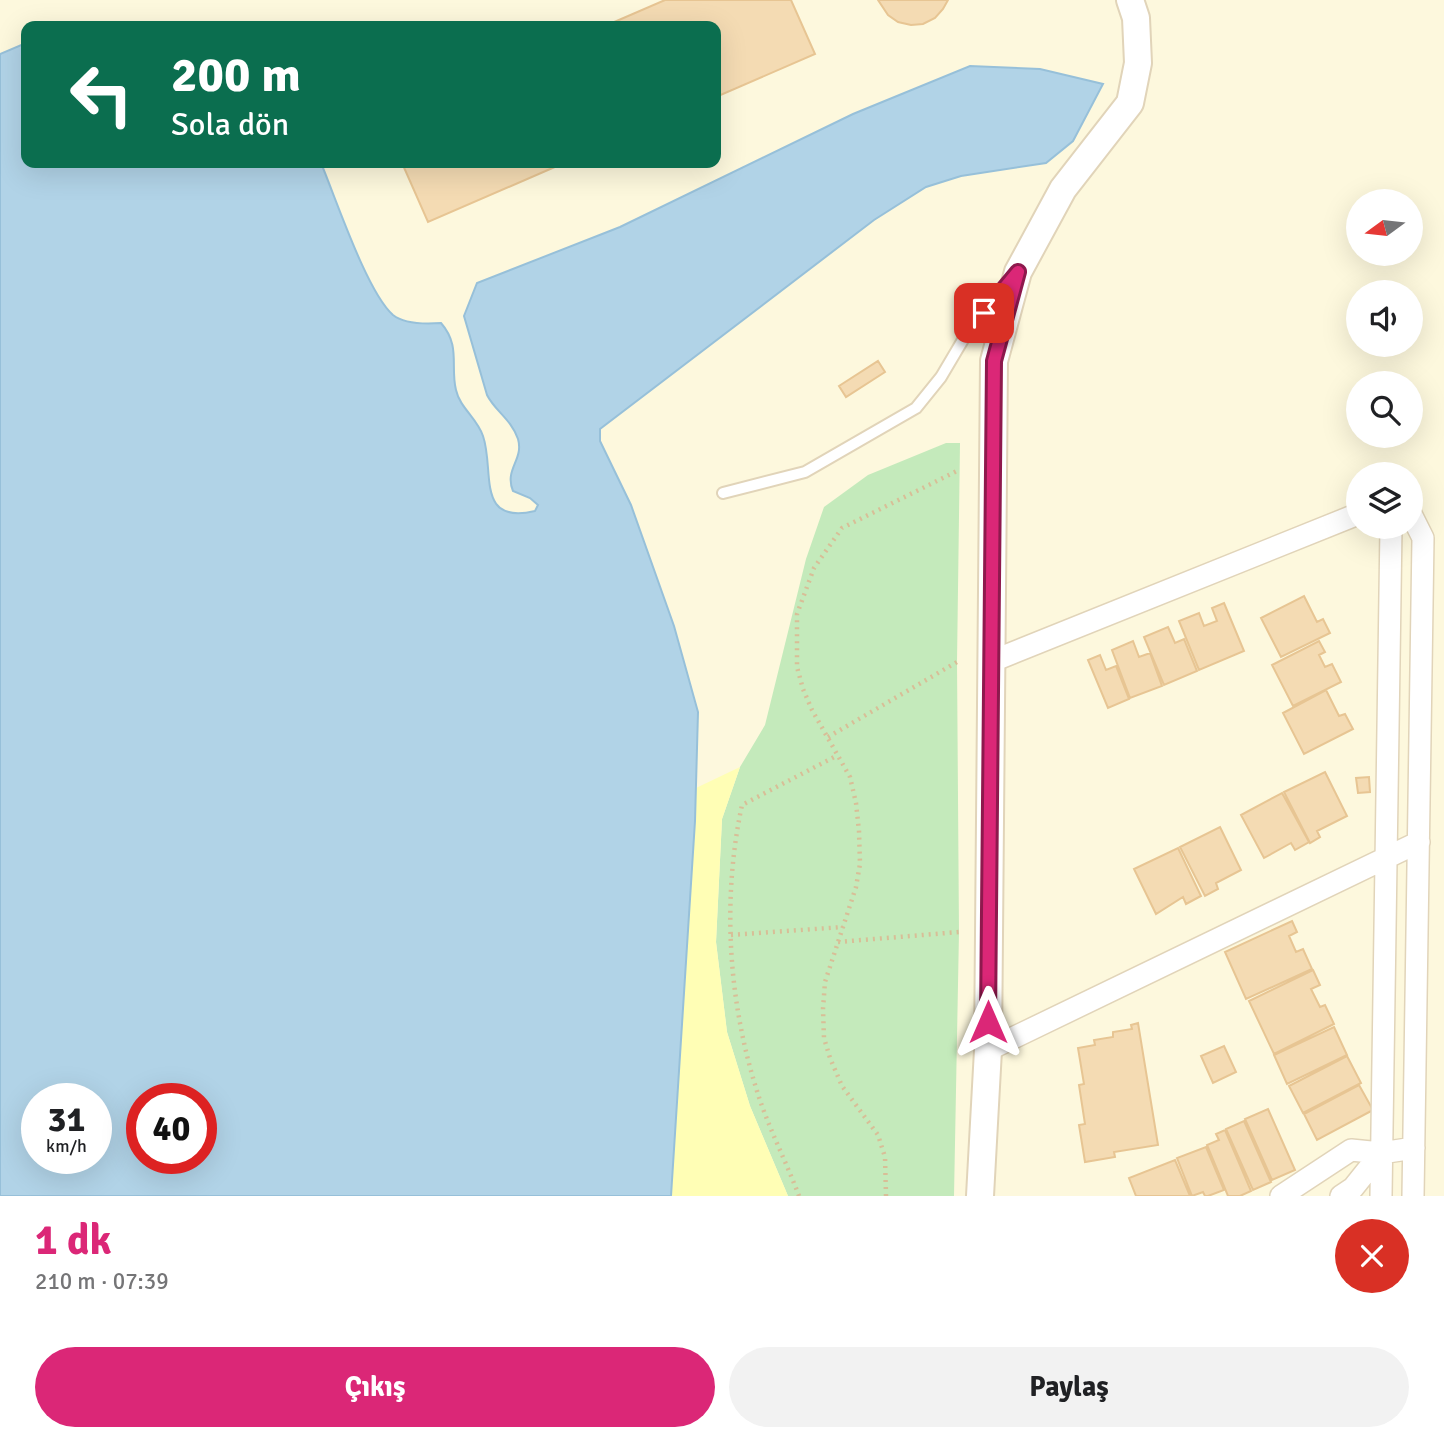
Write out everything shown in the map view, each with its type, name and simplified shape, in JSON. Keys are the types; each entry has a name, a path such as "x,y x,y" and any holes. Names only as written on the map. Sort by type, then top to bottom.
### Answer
{"street":[{"path":"980,1196 988,1050 994,361 1018,272 1063,189 1130,103 1138,63 1136,18 1130,0"},
{"path":"990,662 1346,519"},
{"path":"1381,1196 1391,539"},
{"path":"1413,1196 1423,539"},
{"path":"988,1050 1419,842"},
{"path":"1281,1196 1351,1150 1381,1153 1414,1148"},
{"path":"1341,1196 1353,1188 1381,1153"}],"lane":[{"path":"723,493 805,472 916,408 940,377 967,333 1018,272"}],"path":[{"path":"886,1196 885,1157 878,1135 842,1086 824,1038 825,982 856,887 860,864 856,803 850,777 812,710 796,667 797,614 814,568 842,528 959,470"},
{"path":"828,737 957,662"},
{"path":"799,1196 757,1093 738,1016 731,935 730,890 734,841 741,805 838,755"},
{"path":"731,935 843,927"},
{"path":"838,942 959,932"}],"green space":[{"path":"946,443 960,443 957,662 959,932 954,1196 788,1196 750,1106 727,1032 716,942 722,819 740,767 765,725 806,559 824,507 868,475"}],"sand":[{"path":"740,767 722,819 716,942 727,1032 750,1106 788,1196 671,1196 696,788"}],"water":[{"path":"21,45 21,168 323,168 363,266 383,303 398,318 416,323 441,323 447,331 453,348 456,390 483,436 495,503 503,510 516,513 535,511 538,505 530,498 513,491 511,477 518,453 518,439 487,395 464,316 477,283 620,227 853,114 970,66 1040,69 1103,84 1073,141 1046,163 961,176 926,187 874,220 600,429 600,441 631,505 674,626 698,712 695,821 671,1196 0,1196 0,54"}],"building":[{"path":"665,0 791,0 815,54 721,95 721,21 617,21"},
{"path":"878,0 948,0 935,18 923,24 911,25 898,22 888,15"},
{"path":"404,168 552,168 428,222"},
{"path":"878,361 885,372 846,397 839,386"},
{"path":"1304,596 1317,622 1323,619 1330,633 1281,657 1261,618"},
{"path":"1224,603 1244,651 1199,670 1179,621 1199,613 1204,626 1217,621 1212,608"},
{"path":"1168,627 1175,643 1184,639 1197,671 1164,685 1144,637"},
{"path":"1133,641 1139,657 1150,653 1162,686 1130,698 1112,650"},
{"path":"1319,641 1325,652 1319,655 1325,667 1332,664 1341,682 1293,706 1272,665"},
{"path":"1100,655 1106,670 1116,666 1129,699 1108,708 1088,660"},
{"path":"1326,690 1339,716 1345,714 1353,729 1304,754 1283,713"},
{"path":"1325,772 1347,816 1317,831 1320,837 1310,843 1284,792"},
{"path":"1369,777 1370,792 1358,793 1356,778"},
{"path":"1282,793 1309,842 1295,850 1291,843 1264,858 1241,815"},
{"path":"1220,827 1241,870 1216,883 1218,889 1205,896 1180,847"},
{"path":"1178,848 1201,896 1186,904 1183,897 1156,914 1134,869"},
{"path":"1292,921 1297,932 1289,936 1296,952 1303,949 1312,969 1246,999 1225,952"},
{"path":"1313,970 1320,985 1311,989 1320,1007 1325,1005 1334,1024 1274,1054 1249,1001"},
{"path":"1138,1023 1158,1145 1114,1152 1115,1157 1085,1162 1079,1125 1085,1124 1079,1085 1084,1084 1078,1048 1095,1045 1094,1040 1113,1037 1113,1032 1132,1029 1131,1025"},
{"path":"1334,1027 1347,1055 1287,1084 1274,1055"},
{"path":"1224,1046 1236,1072 1213,1083 1201,1056"},
{"path":"1347,1056 1361,1083 1303,1113 1289,1086"},
{"path":"1359,1085 1373,1110 1317,1140 1304,1114"},
{"path":"1268,1109 1295,1170 1272,1180 1245,1119"},
{"path":"1244,1121 1271,1182 1253,1190 1226,1129"},
{"path":"1225,1130 1251,1191 1240,1196 1228,1196 1207,1145 1219,1140 1216,1134"},
{"path":"1206,1147 1224,1190 1208,1196 1203,1192 1192,1196 1177,1158"},
{"path":"1175,1160 1190,1196 1136,1196 1129,1178"}],"route":[{"path":"984,313 1018,272 994,361 988,1022"}]}
